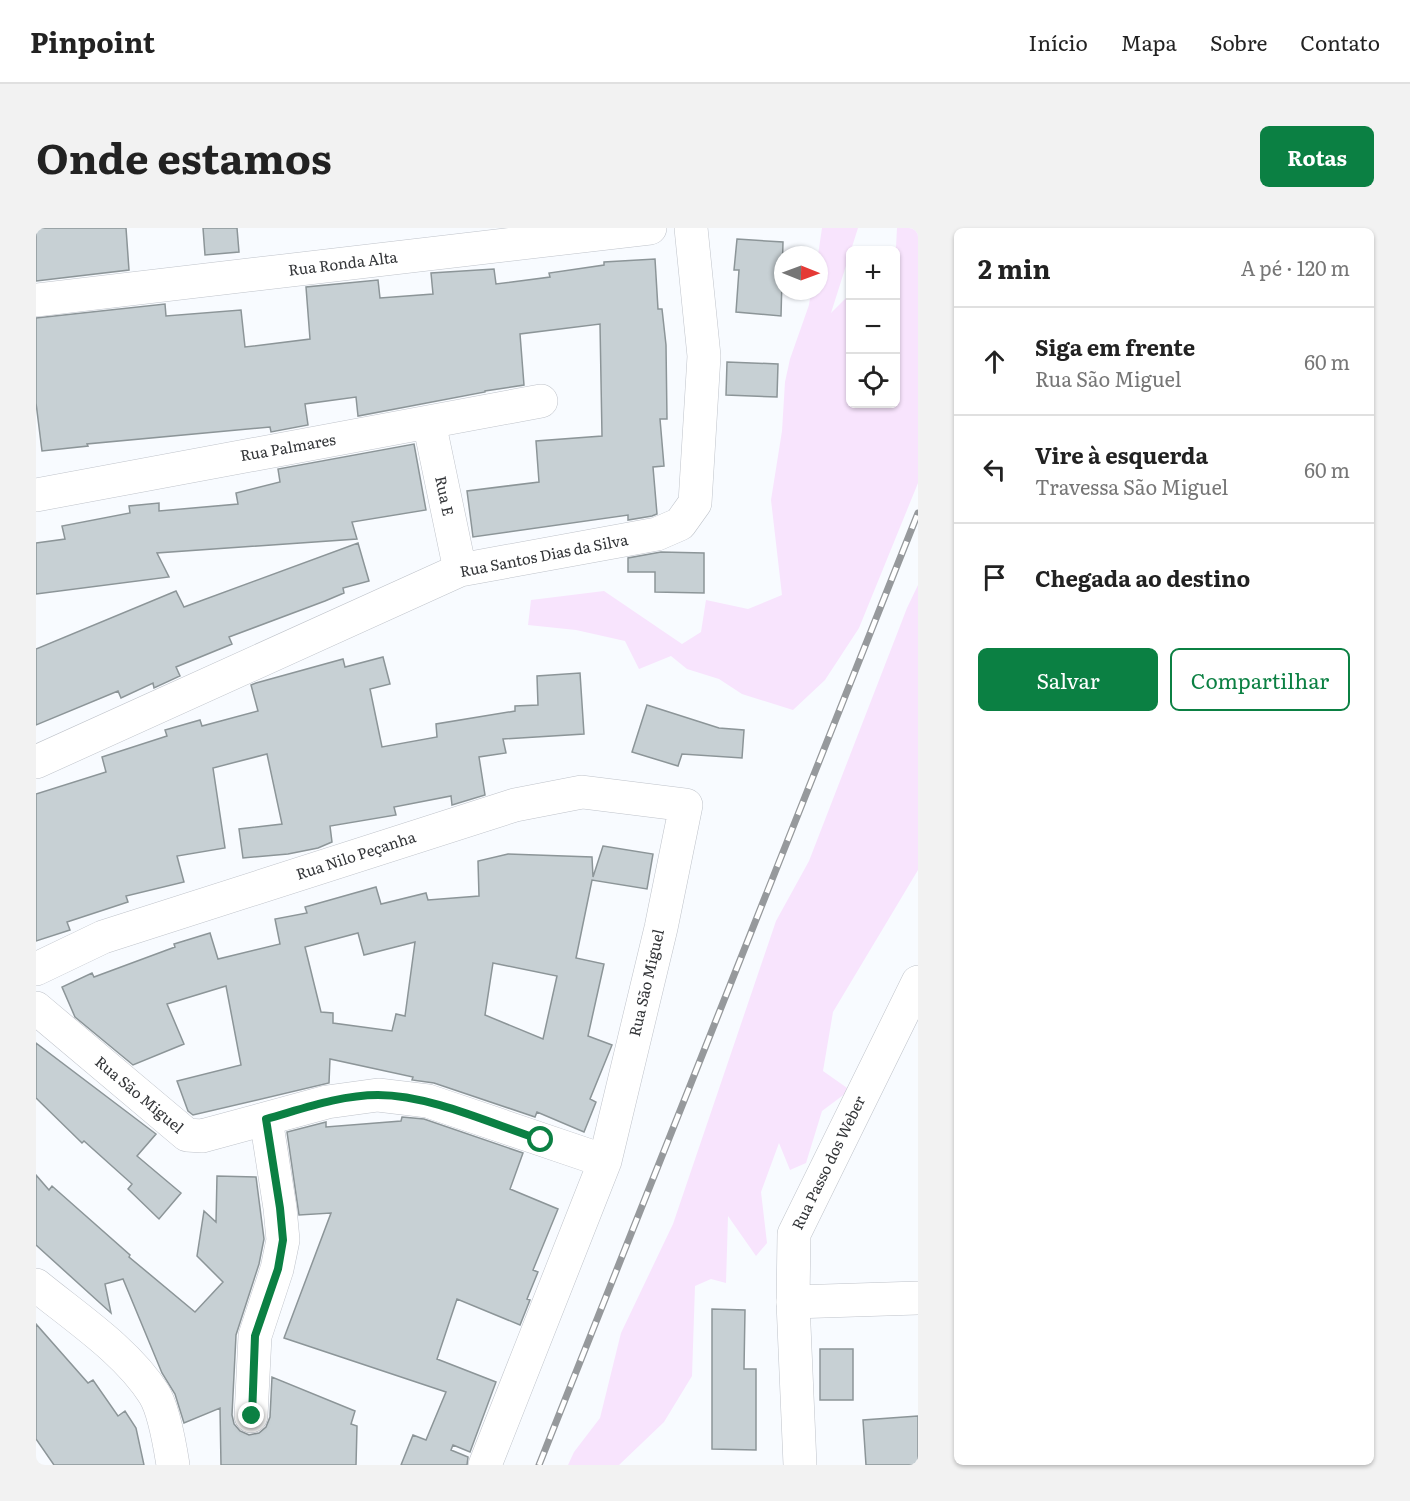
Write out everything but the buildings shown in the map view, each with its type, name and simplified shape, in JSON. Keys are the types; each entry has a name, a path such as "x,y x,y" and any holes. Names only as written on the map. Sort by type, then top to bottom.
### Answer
{"street":[{"name":"Rua Ronda Alta","path":"36,300 650,228"},
{"name":"Rua Santos Dias da Silva","path":"36,762 460,570 657,534 680,524 695,503 704,356 691,228"},
{"name":"Rua Palmares","path":"36,495 541,401"},
{"name":"Rua E","path":"429,422 460,570"},
{"name":"Rua Nilo Peçanha","path":"36,969 103,937 515,805 582,792 686,805"},
{"name":"Rua São Miguel","path":"485,1465 604,1161 660,928 686,805"},
{"name":"Rua Passo dos Weber","path":"800,1465 793,1302 794,1233 918,982"},
{"name":"Rua São Miguel","path":"36,1008 187,1135 202,1136 327,1102 378,1095 428,1101 604,1161"},
{"path":"252,1416 255,1336 278,1269 283,1240 266,1119"},
{"path":"36,1286 132,1366 155,1396 169,1442 173,1465"},
{"path":"793,1302 918,1298"}],"shaded area":[{"path":"822,228 858,228 852,246 846,246 846,266 831,313 846,298 846,408 900,408 900,246 896,246 897,228 918,228 918,483 859,628 825,680 793,710 742,694 719,679 687,669 671,656 639,669 625,641 576,630 528,625 531,600 604,591 682,644 701,632 706,600 748,609 782,595 771,500 782,431 785,382 790,359 810,300 828,300 828,246 819,246"},
{"path":"918,585 918,870 833,1012 823,1071 850,1090 822,1111 806,1163 790,1170 779,1143 761,1192 767,1243 756,1256 728,1216 726,1283 711,1279 695,1286 692,1376 664,1422 619,1465 568,1465 574,1452 600,1418 621,1333 673,1224 776,921 809,861"}],"railway":[{"path":"539,1465 918,513"}],"route":[{"path":"252,1416 255,1336 278,1269 283,1240 266,1119 327,1102 378,1095 428,1101 541,1140"}]}
